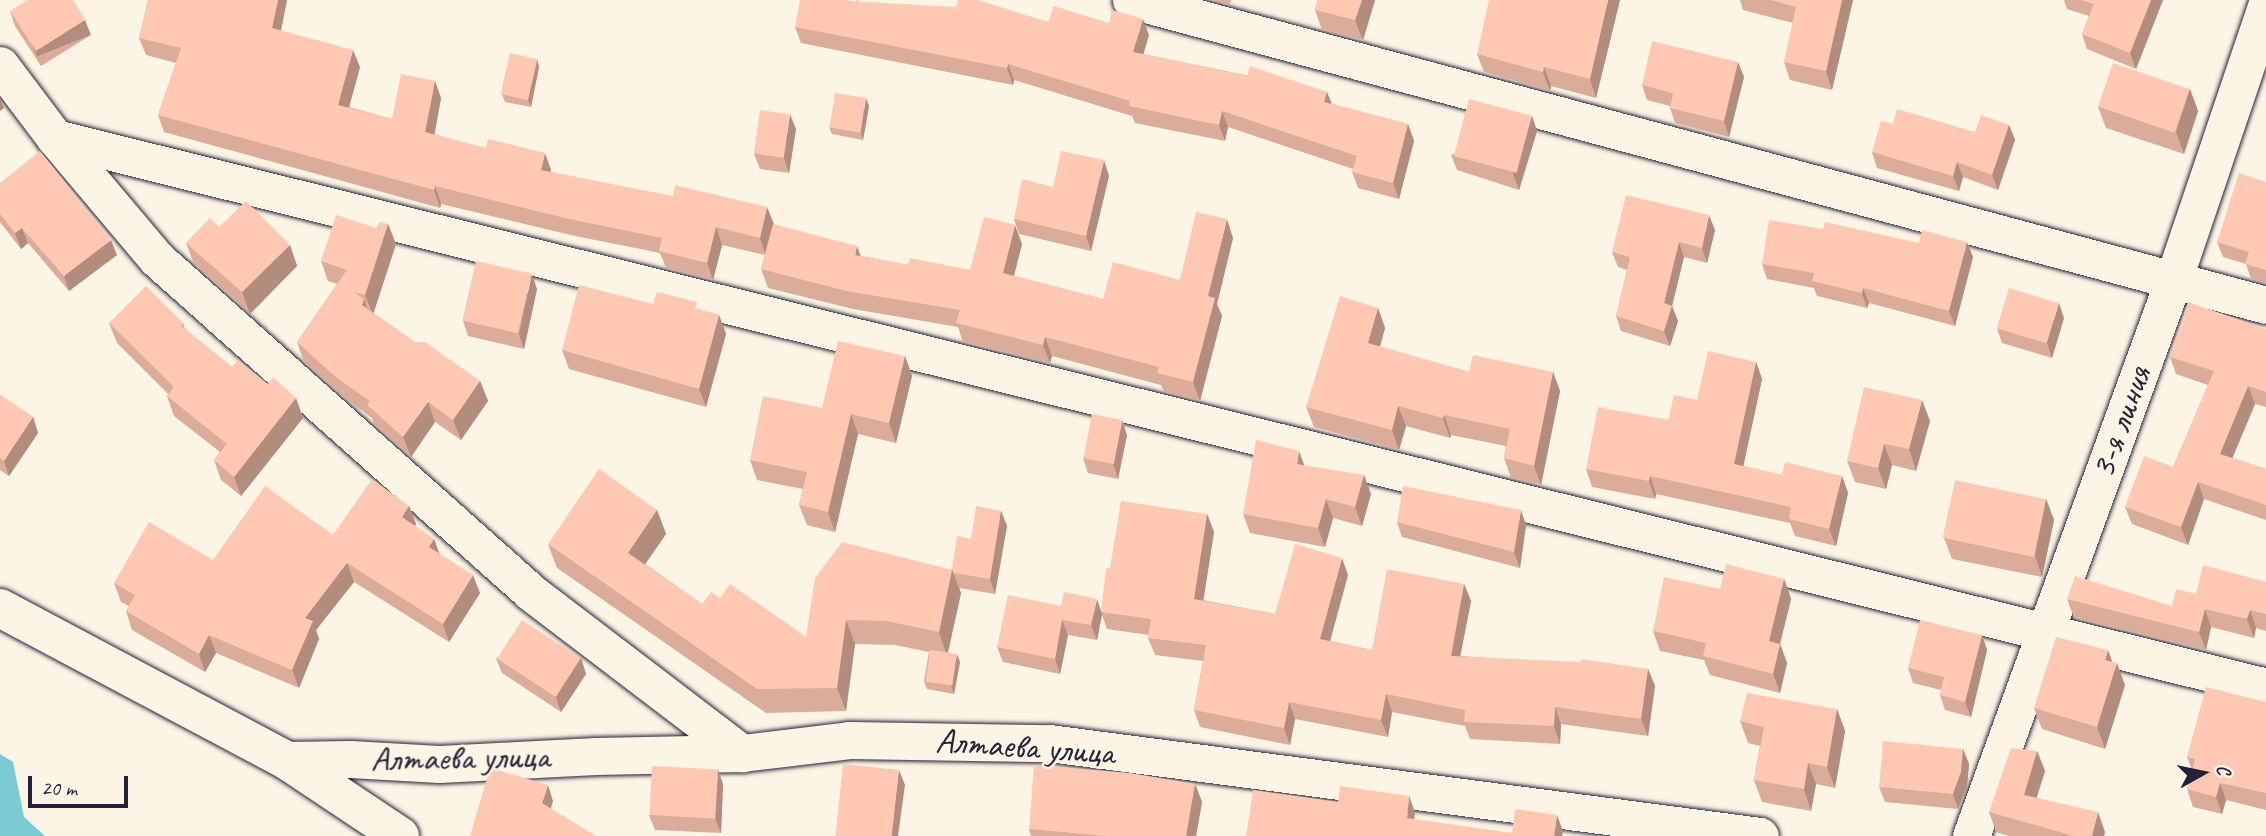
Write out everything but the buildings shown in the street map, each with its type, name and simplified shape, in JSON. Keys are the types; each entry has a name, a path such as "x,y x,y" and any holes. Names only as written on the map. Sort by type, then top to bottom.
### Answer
{"street":[{"path":"1131,0 2266,305"},
{"name":"3-я линия","path":"1971,836 2173,281 2266,6"},
{"path":"0,65 55,138 167,268 529,591 742,753"},
{"path":"55,138 2266,687"},
{"path":"0,608 286,760 400,836"},
{"name":"Алтаева улица","path":"286,760 439,764 596,756 742,753 849,740 1049,743 1760,836"}],"water":[{"path":"0,754 13,762 24,817 45,836 0,836"}]}
